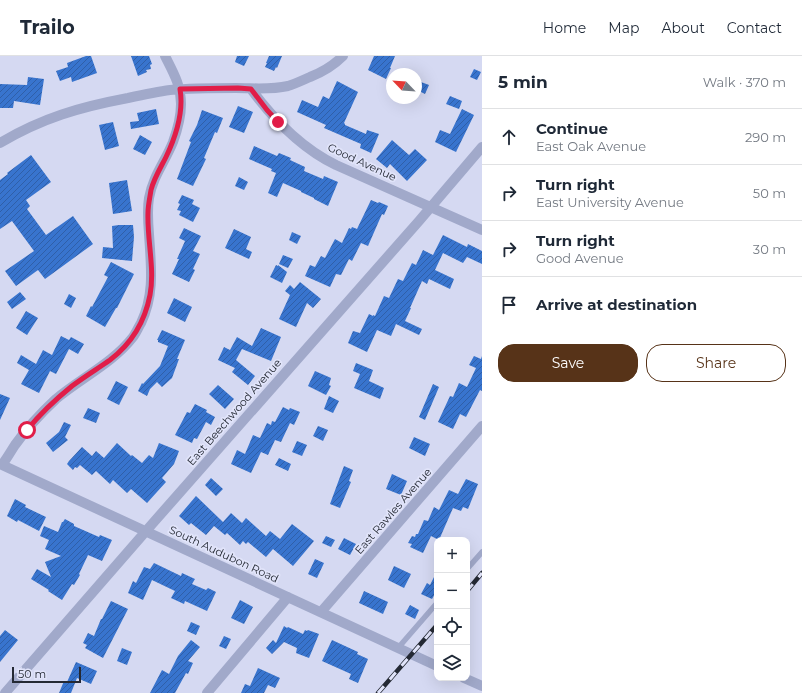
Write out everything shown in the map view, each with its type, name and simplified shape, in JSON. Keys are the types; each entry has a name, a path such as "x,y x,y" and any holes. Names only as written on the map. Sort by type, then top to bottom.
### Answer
{"street":[{"path":"1,464 32,423 56,399 122,349 134,336 144,316 151,287 148,214 150,197 155,177 173,143 178,126 181,105 180,89 177,80 164,56"},
{"path":"0,143 44,120 75,109 119,99 180,89 263,89 291,85 323,72 335,64 343,56"},
{"name":"Good Avenue","path":"251,89 267,110 285,129 316,154 482,230"},
{"name":"East Beechwood Avenue","path":"5,693 482,147"},
{"name":"East Rawles Avenue","path":"321,612 482,426"},
{"name":"South Audubon Road","path":"1,464 434,665"},
{"path":"206,693 288,597"},
{"path":"470,681 482,686"}],"lane":[{"path":"470,565 482,552"},
{"path":"398,648 434,606"}],"building":[{"path":"86,56 91,56 97,73 72,82 71,77 60,81 56,71 68,67 67,63"},
{"path":"131,56 149,56 152,64 150,65 151,69 146,70 147,72 138,76"},
{"path":"237,56 249,56 244,66 235,62"},
{"path":"269,56 282,56 277,68 276,67 274,71 265,67"},
{"path":"374,56 395,56 390,68 386,68 386,79 368,70"},
{"path":"474,69 481,72 477,80 470,77"},
{"path":"28,77 44,79 40,105 14,101 13,108 0,108 0,84 27,85"},
{"path":"337,81 358,92 344,123 345,125 366,134 367,130 379,134 371,153 360,148 361,144 324,128 326,125 297,112 302,100 318,107 323,96 329,99"},
{"path":"422,82 429,85 425,94 422,92"},
{"path":"450,96 462,101 459,109 446,104"},
{"path":"238,106 253,112 244,133 229,127"},
{"path":"156,109 159,124 131,129 130,122 139,121 137,113"},
{"path":"462,109 474,115 456,152 435,142 440,130 450,134"},
{"path":"202,110 223,118 217,133 215,132 204,158 206,159 193,186 177,179 191,142 189,141"},
{"path":"113,122 119,146 105,150 99,125"},
{"path":"140,135 152,142 145,155 133,149"},
{"path":"392,140 409,155 415,149 427,160 407,181 390,164 387,168 376,159"},
{"path":"254,146 277,156 279,153 291,158 290,160 305,167 304,171 323,179 324,176 338,182 328,206 283,183 277,197 268,193 276,173 271,171 272,169 249,159"},
{"path":"31,155 51,182 26,200 30,206 27,209 46,235 73,216 93,244 45,279 38,270 16,286 5,271 34,251 12,221 0,229 0,180"},
{"path":"239,177 248,182 244,190 235,186"},
{"path":"127,180 132,211 113,214 109,183"},
{"path":"182,195 194,200 192,204 200,208 193,222 179,215 181,211 177,210 180,204 178,203"},
{"path":"371,200 388,206 384,215 382,214 368,246 361,243 352,261 349,259 341,275 336,274 330,287 305,276 310,265 315,267 321,256 325,258 335,239 342,243 349,228 351,229 352,227 357,229"},
{"path":"133,225 134,237 132,261 102,258 103,247 113,248 112,226"},
{"path":"184,228 201,236 193,251 200,254 189,282 172,274 185,241 179,238"},
{"path":"234,229 251,237 246,249 252,252 249,259 225,248"},
{"path":"292,232 301,236 297,244 289,240"},
{"path":"443,235 467,247 468,244 482,251 482,264 467,257 463,263 443,253 435,270 454,279 450,289 429,279 427,284 422,281 405,321 422,329 419,335 396,324 391,336 377,330 367,352 348,343 353,331 360,333 369,314 375,316 384,296 389,298 398,279 403,281 412,263 416,265 423,250 433,255"},
{"path":"283,255 293,259 288,268 279,264"},
{"path":"111,262 134,274 117,308 105,327 86,316 108,277 104,275"},
{"path":"276,265 287,272 282,283 270,277"},
{"path":"300,282 321,299 313,308 307,303 296,327 279,319 290,295 285,291 290,285 294,289"},
{"path":"20,292 26,299 12,309 7,302"},
{"path":"69,294 76,298 71,308 64,304"},
{"path":"174,298 192,307 185,322 167,313"},
{"path":"26,311 38,318 27,335 16,328"},
{"path":"261,328 281,337 271,361 242,349 236,360 255,376 248,385 232,372 235,368 218,360 224,347 230,350 237,337 252,346"},
{"path":"162,330 185,340 177,359 179,359 172,378 162,387 157,382 150,389 147,396 138,391 142,383 143,384 160,366 168,346 158,342 157,340"},
{"path":"61,336 69,340 71,337 84,344 78,354 69,349 56,374 50,371 39,393 21,384 29,370 17,363 21,355 36,364 43,350 52,355"},
{"path":"474,356 481,359 482,356 482,391 480,390 466,417 460,414 453,429 438,422 450,396 453,397 459,383 467,387 476,368 469,365"},
{"path":"356,363 373,370 369,381 384,388 380,399 354,388 360,374 353,371"},
{"path":"315,371 331,378 329,385 331,386 326,395 308,386"},
{"path":"116,381 128,387 119,405 107,399"},
{"path":"433,384 439,387 425,420 419,417"},
{"path":"218,385 234,399 225,409 209,394"},
{"path":"0,394 10,398 0,420"},
{"path":"329,396 339,401 333,413 324,409"},
{"path":"195,404 207,410 206,412 215,417 211,425 206,422 197,439 194,438 192,443 175,435 187,412 190,413"},
{"path":"283,407 300,412 294,425 290,423 281,442 275,440 268,455 261,452 251,473 231,464 237,450 245,454 253,435 260,438 267,423 271,425 272,421 275,422"},
{"path":"88,408 100,413 96,423 83,418"},
{"path":"64,422 71,425 65,437 68,440 53,452 46,443 59,432"},
{"path":"318,426 328,430 323,441 313,436"},
{"path":"414,437 430,444 425,456 409,448"},
{"path":"297,441 307,445 302,456 292,452"},
{"path":"117,443 131,456 132,455 142,463 149,455 153,458 159,443 179,451 174,464 162,478 166,482 147,503 131,489 127,493 113,480 110,484 96,471 92,475 80,465 77,468 75,467 73,470 67,464 82,447 92,456 96,451 104,458"},
{"path":"279,458 291,464 288,471 275,465"},
{"path":"344,466 353,470 349,481 351,482 340,508 330,504"},
{"path":"392,474 407,481 401,495 386,489"},
{"path":"211,478 223,489 216,496 205,485"},
{"path":"466,479 478,484 468,509 463,507 461,511 453,508 440,537 431,536 423,553 410,547 412,544 408,543 412,536 415,537 416,534 418,534 424,520 428,521 434,507 439,510 449,490 458,494"},
{"path":"196,496 223,522 231,513 242,523 246,518 266,536 270,531 280,539 292,524 314,541 293,566 273,549 266,557 248,542 246,544 243,541 240,545 227,533 225,535 214,526 206,535 191,523 189,525 179,516"},
{"path":"15,499 26,505 25,507 46,517 39,531 7,516"},
{"path":"65,519 74,524 74,526 99,537 100,535 112,540 102,561 88,555 79,574 80,575 74,585 72,584 62,600 31,579 37,569 51,577 45,562 61,556 45,549 49,540 40,536 44,526 58,532 62,522"},
{"path":"326,536 335,540 331,547 322,543"},
{"path":"344,538 356,544 350,555 338,549"},
{"path":"315,559 324,563 317,578 308,574"},
{"path":"154,563 181,576 182,573 195,579 192,584 206,590 208,588 216,592 207,611 185,601 184,604 171,598 175,591 152,580 143,600 128,593 133,581 136,583 144,567 150,569"},
{"path":"394,566 411,574 404,588 388,580"},
{"path":"434,577 434,595 432,599 421,594 427,583 430,585"},
{"path":"364,591 388,602 383,614 359,603"},
{"path":"240,600 253,607 244,624 231,618"},
{"path":"111,601 128,609 103,658 85,648 87,645 83,643 88,633 94,636"},
{"path":"410,605 419,610 415,619 405,614"},
{"path":"191,622 200,626 196,635 187,631"},
{"path":"284,626 303,634 305,630 308,630 319,634 309,658 296,653 297,648 284,642 272,654 266,648 273,640 276,643"},
{"path":"5,630 18,640 0,662 0,636"},
{"path":"224,636 231,639 226,649 219,646"},
{"path":"191,640 200,647 188,661 193,663 188,674 186,673 175,693 150,693 162,670 169,674 178,656"},
{"path":"332,640 358,652 357,654 368,659 358,683 349,679 351,674 322,661"},
{"path":"122,648 132,652 127,665 117,661"},
{"path":"76,662 97,671 91,684 77,678 71,693 59,693 64,681 67,682"},
{"path":"258,668 280,678 275,688 268,685 264,693 241,693 245,684 250,686"}],"railway":[{"path":"470,587 482,573"},
{"path":"378,693 434,628"}],"route":[{"path":"27,430 56,399 122,349 134,336 146,313 151,287 148,214 150,197 155,177 173,143 178,126 181,105 180,89 251,89 278,122"}]}
